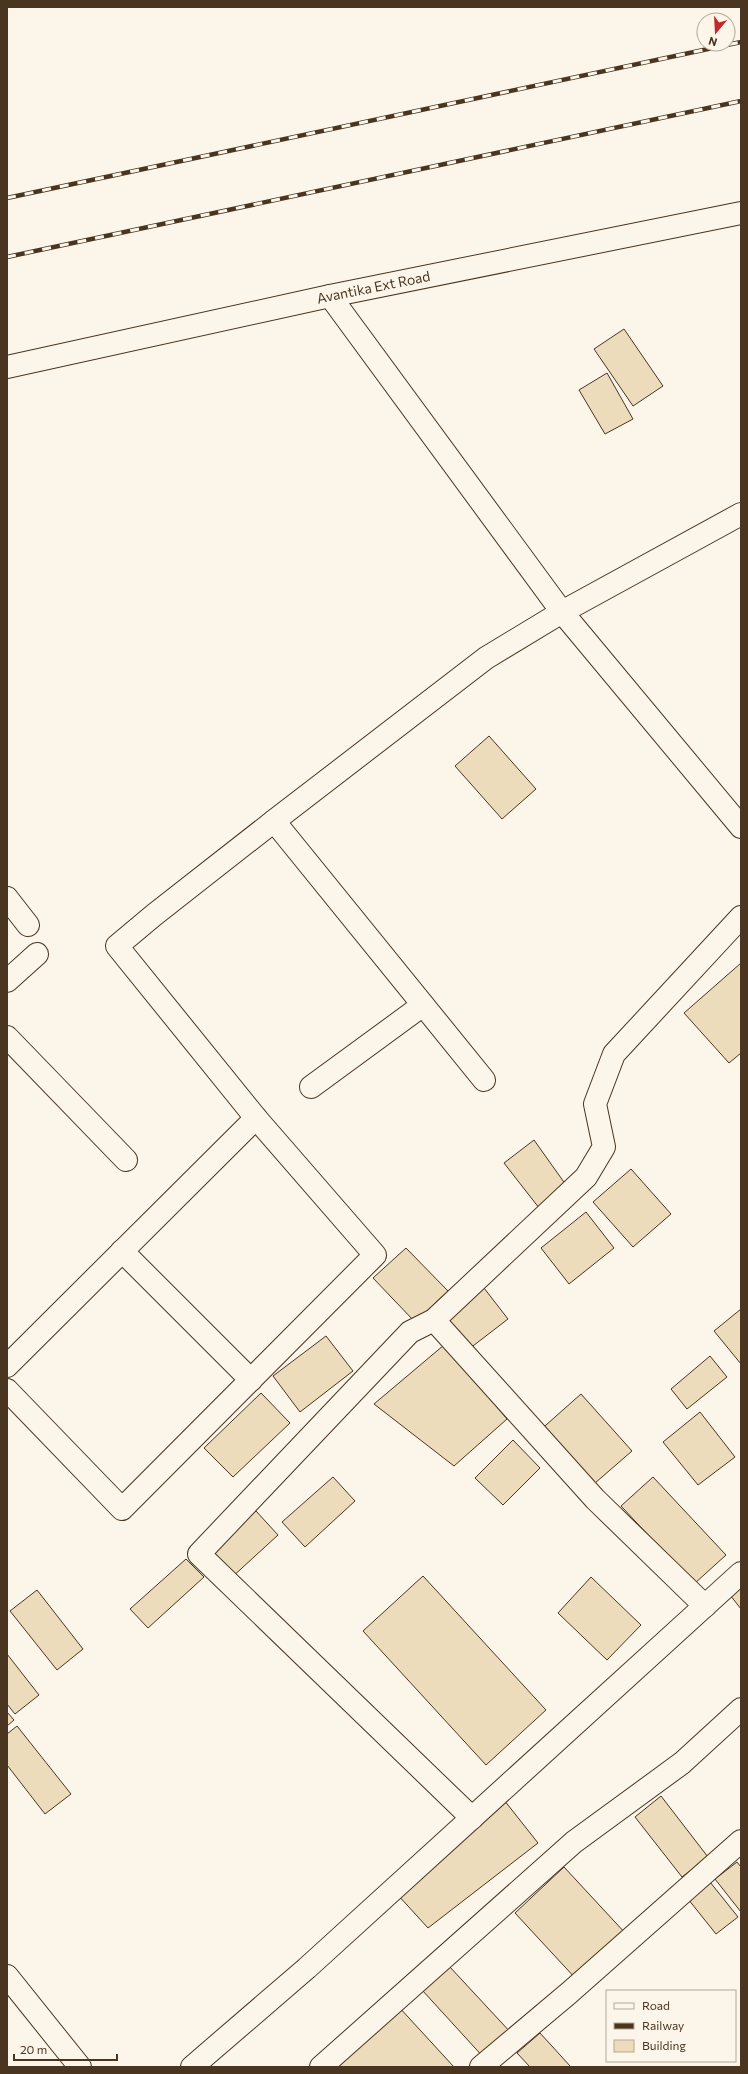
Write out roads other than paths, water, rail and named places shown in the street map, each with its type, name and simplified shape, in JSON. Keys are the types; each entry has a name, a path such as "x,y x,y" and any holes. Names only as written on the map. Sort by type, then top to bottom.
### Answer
{"street":[{"name":"Avantika Ext Road","path":"7,368 330,296 741,213"},
{"path":"330,296 562,612 741,827"},
{"path":"7,1390 122,1509 375,1255 256,1118 117,946 154,915 274,821 486,658 562,612 741,514"},
{"path":"274,821 484,1080"},
{"path":"7,898 28,925"},
{"path":"472,1818 199,1554 410,1332 434,1320 586,1177 604,1146 595,1104 614,1054 741,917"},
{"path":"7,981 37,954"},
{"path":"311,1087 423,1005"},
{"path":"7,1037 126,1160"},
{"path":"7,1366 256,1118"},
{"path":"122,1251 251,1380"},
{"path":"434,1320 595,1499 705,1606"},
{"path":"192,2067 307,1968 741,1574"},
{"path":"322,2067 574,1842 682,1764 741,1709"},
{"path":"481,2067 569,1993 741,1842"},
{"path":"7,1976 80,2067"}],"railway":[{"path":"7,198 741,42"},
{"path":"7,257 741,101"}]}
